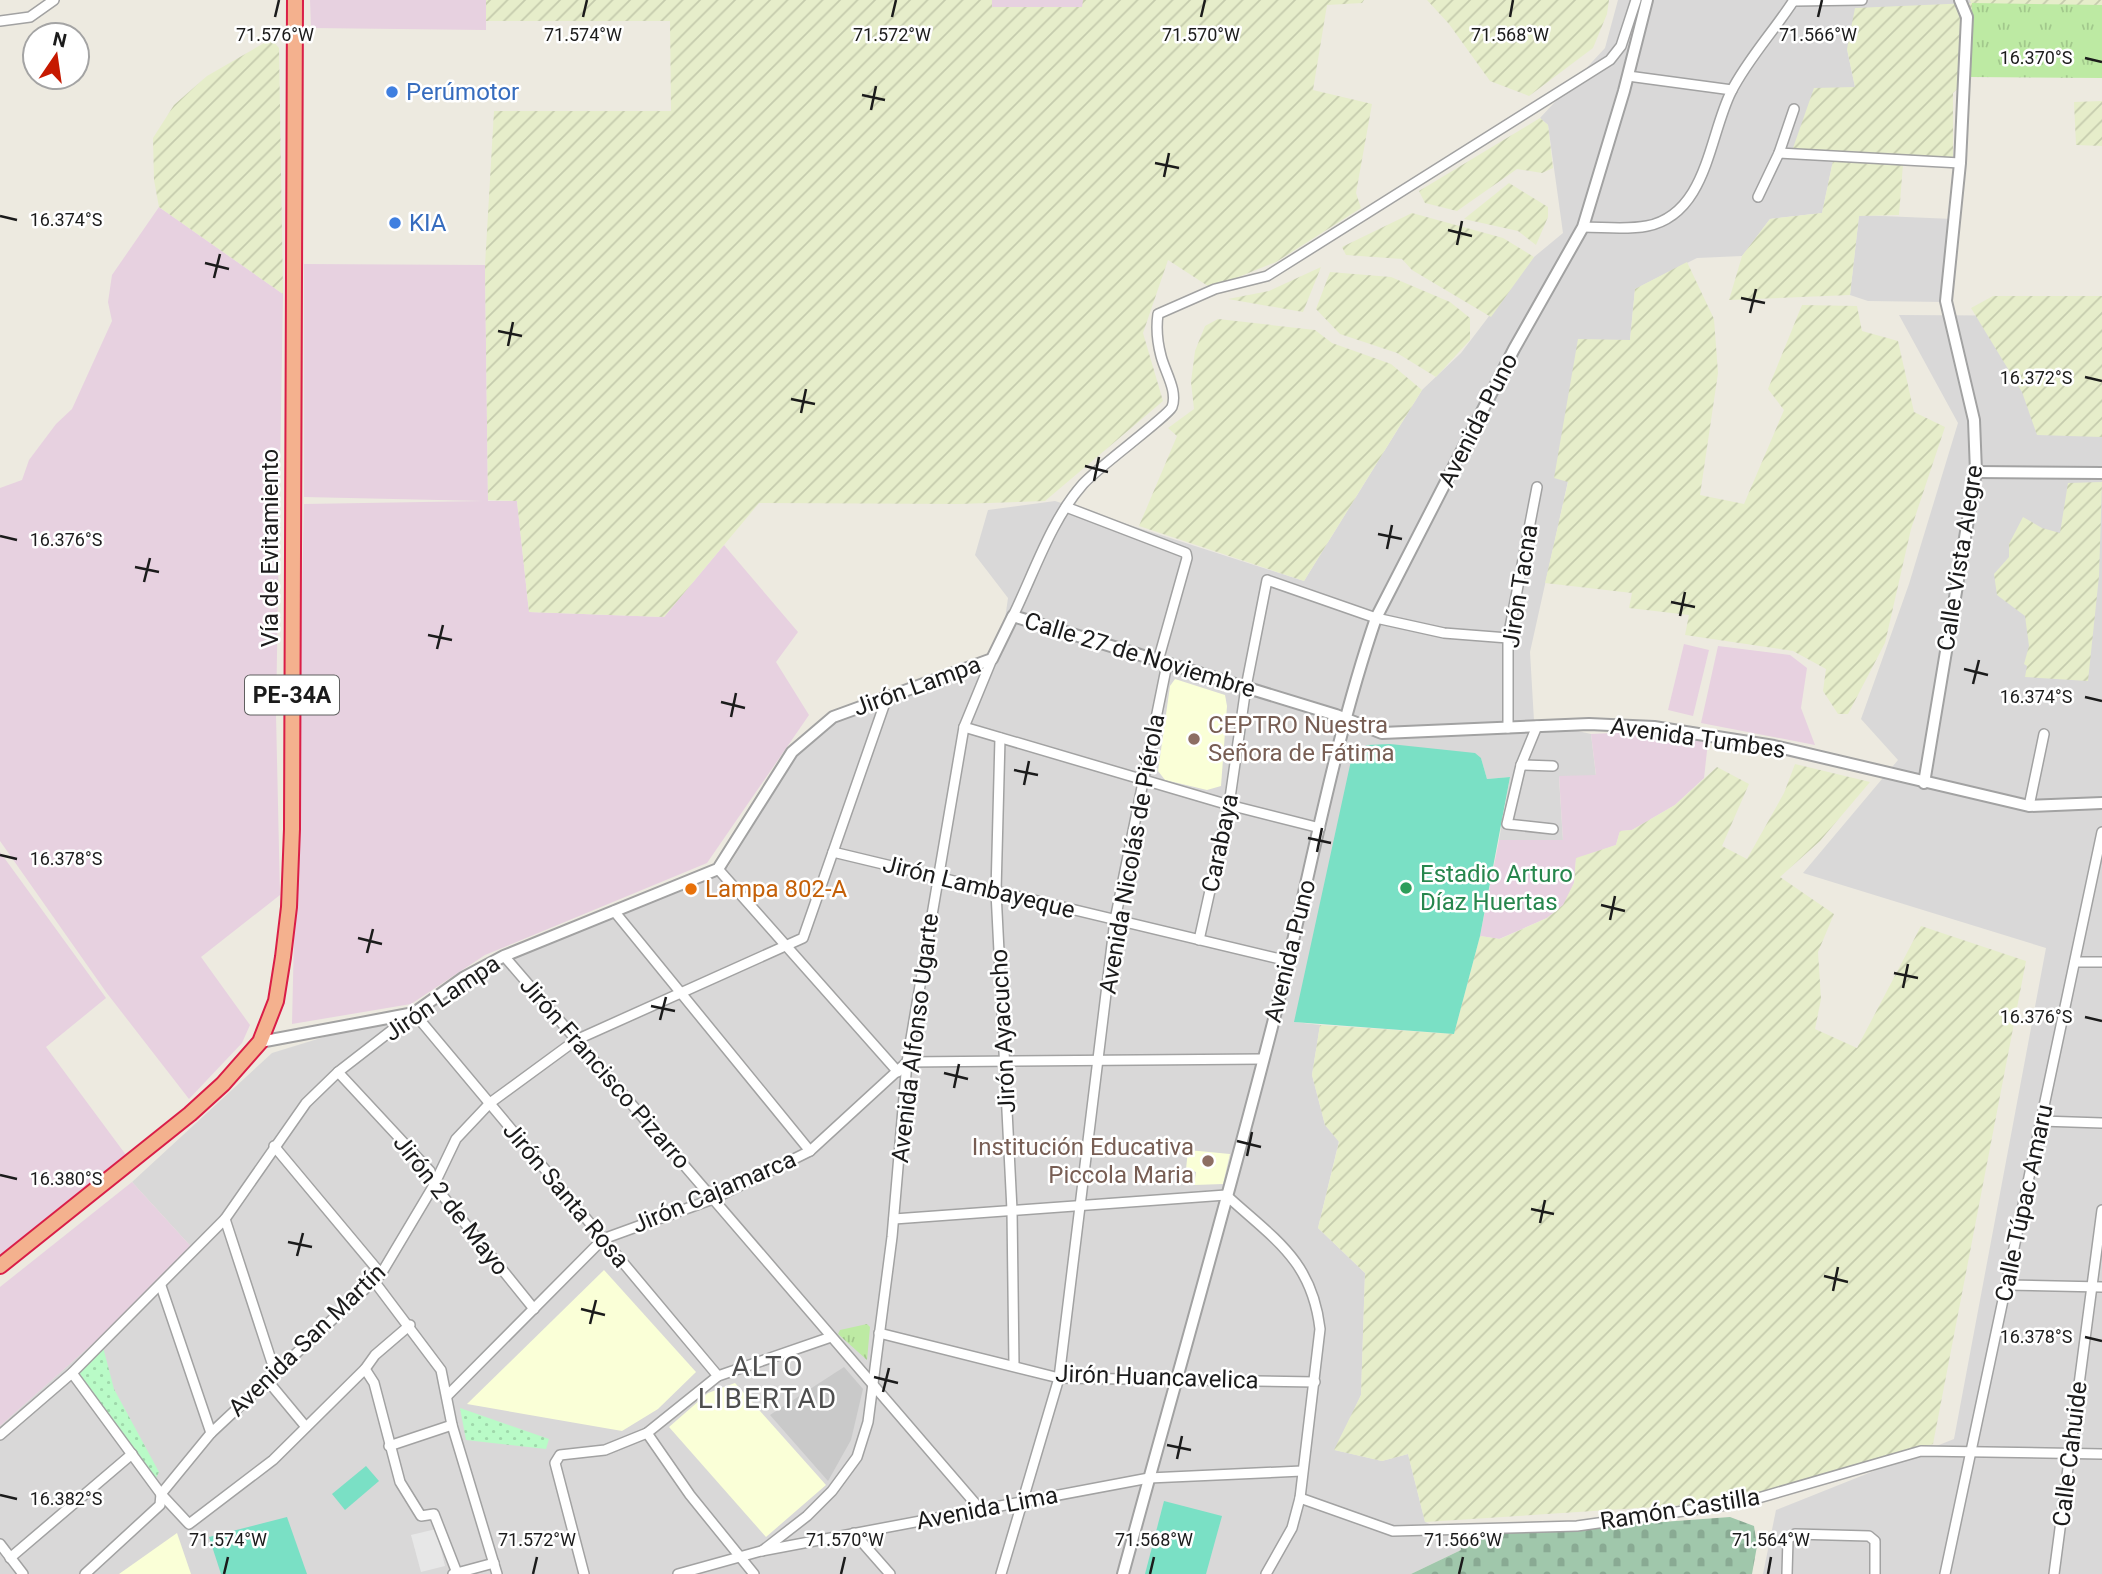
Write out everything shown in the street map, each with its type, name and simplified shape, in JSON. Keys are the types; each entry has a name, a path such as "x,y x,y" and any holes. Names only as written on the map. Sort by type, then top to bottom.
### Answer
{"highway":[{"name":"Vía de Evitamiento","path":"0,1266 190,1114 223,1083 260,1042 278,992 290,881 295,0"}],"street":[{"path":"0,21 30,17 54,0"},
{"name":"Avenida Alfonso Ugarte","path":"762,1551 807,1516 832,1491 857,1458 868,1422 874,1386 894,1219 907,1062 964,727 992,659 1066,507 1084,483 1122,447 1171,410 1174,397 1161,358 1156,330 1158,314 1215,289 1267,276 1610,60 1621,46 1636,0"},
{"name":"Avenida Puno","path":"1123,1574 1264,1059 1345,720 1376,618 1514,349 1583,227 1628,76 1647,0"},
{"path":"1583,227 1646,226 1669,216 1691,195 1697,184 1732,90 1794,0 1863,0"},
{"name":"Calle Vista Alegre","path":"1924,783 1976,472 1974,420 1946,302 1960,163 1967,17 1961,0"},
{"path":"1628,76 1732,90"},
{"path":"1758,197 1779,153 1794,109"},
{"path":"1779,153 1960,163"},
{"path":"1976,472 2102,472"},
{"name":"Jirón Tacna","path":"1508,728 1508,638 1536,487"},
{"name":"Avenida Nicolás de Piérola","path":"1001,1574 1059,1378 1115,920 1143,780 1162,663 1187,558 1186,553 1066,507"},
{"name":"Carabaya","path":"1199,940 1229,805 1246,687 1267,580 1376,618"},
{"name":"Calle 27 de Noviembre","path":"1013,616 1345,720"},
{"path":"1376,618 1444,633 1508,638"},
{"name":"Jirón Lampa","path":"0,1435 72,1373 225,1219 306,1102 338,1072 463,978 504,956 718,869 792,752 833,717 992,659"},
{"name":"Avenida San Martín","path":"85,1574 160,1505 161,1494 211,1433 378,1278 434,1185 456,1139 490,1104 576,1040 803,938 887,697"},
{"name":"Avenida Tumbes","path":"1345,720 1382,733 1537,726 1654,727 1774,746 1924,783"},
{"path":"1537,726 1521,765 1507,824 1553,829"},
{"path":"964,727 1229,805 1321,828"},
{"path":"2029,806 2043,734"},
{"name":"Jirón Ayacucho","path":"1000,738 996,892 1012,1210 1014,1366"},
{"path":"1521,765 1553,766"},
{"path":"1924,783 2029,806 2102,803"},
{"name":"Calle Túpac Amaru","path":"1945,1574 2102,832"},
{"name":"Jirón Lambayeque","path":"833,852 1288,961"},
{"path":"718,869 905,1080"},
{"path":"614,911 810,1151"},
{"name":"Jirón Francisco Pizarro","path":"504,956 979,1509"},
{"path":"2075,962 2102,962"},
{"path":"260,1042 414,1013"},
{"name":"Jirón Santa Rosa","path":"414,1013 719,1376"},
{"path":"907,1062 1264,1059"},
{"name":"Jirón Cajamarca","path":"448,1395 603,1239 713,1199 810,1151 907,1062"},
{"name":"Jirón 2 de Mayo","path":"338,1072 430,1171 434,1185 534,1309"},
{"path":"2041,1121 2102,1123"},
{"path":"274,1146 378,1278 441,1370 452,1425 497,1574"},
{"path":"894,1219 1226,1195 1290,1253 1308,1278 1317,1304 1320,1329 1301,1471 1300,1499 1292,1528 1266,1574"},
{"name":"Calle Cahuide","path":"2054,1574 2069,1453 2097,1287 2102,1210"},
{"path":"225,1219 275,1372"},
{"path":"2007,1285 2097,1287"},
{"path":"161,1286 211,1433"},
{"path":"72,1373 161,1494 189,1524 273,1460 365,1369 375,1355 410,1325"},
{"name":"Jirón Huancavelica","path":"879,1333 1059,1378 1315,1382"},
{"path":"584,1574 558,1477 557,1458 560,1455 605,1450 647,1433 719,1376 831,1337"},
{"path":"365,1369 374,1383 400,1482 421,1516 434,1514 455,1574 494,1563"},
{"path":"267,1380 306,1427"},
{"path":"389,1446 452,1425"},
{"path":"647,1433 690,1495 754,1574"},
{"name":"Ramón Castilla","path":"1300,1499 1393,1531 1577,1526 1741,1503 1921,1451 2102,1454"},
{"path":"10,1558 132,1454"},
{"name":"Avenida Lima","path":"678,1574 762,1551 1149,1478 1301,1471"},
{"path":"854,1533 890,1574"},
{"path":"1787,1574 1788,1539 1795,1534 1869,1536 1875,1541 1875,1574"},
{"path":"0,1544 23,1574"}],"shaded area":[{"path":"310,0 486,0 486,30 311,28"},
{"path":"486,0 992,0 992,7 1082,7 1083,0 1364,0 1362,3 1327,5 1313,90 1372,104 1356,193 1361,208 1276,262 1211,288 1168,260 1143,333 1163,401 1045,501 959,504 759,503 664,617 529,612 517,501 488,500 485,265 494,111 671,111 670,21 486,21"},
{"path":"992,0 1083,0 1083,7 991,7"},
{"path":"1427,0 1609,0 1607,14 1593,48 1529,96 1490,81 1449,24"},
{"path":"1618,0 1970,0 1972,3 1847,49 1855,87 1794,148 1834,156 1822,213 1770,219 1742,256 1697,258 1635,289 1630,340 1554,477 1568,481 1530,652 1534,721 1591,734 1596,776 1559,777 1563,841 1499,840 1510,777 1487,779 1481,758 1295,1022 1320,1025 1312,1075 1325,1125 1339,1141 1318,1228 1365,1273 1361,1395 1335,1450 1382,1461 1408,1454 1425,1522 1459,1537 1461,1550 1411,1574 0,1574 0,1426 196,1252 132,1182 272,1053 441,1001 564,926 728,867 795,757 836,718 1000,654 1008,598 975,555 988,510 1055,501 1304,581 1422,390 1461,353 1534,257 1563,233 1548,125 1540,118 1605,48"},
{"path":"1970,0 2102,0 2102,5 1969,77 1953,93 1953,167 1903,164 1899,215 1859,216 1850,295 1729,300 1742,256 1770,219 1822,213 1834,156 1793,148 1814,88 1855,87 1847,49 1855,8 1971,3"},
{"path":"271,39 279,48 283,294 159,207 154,180 153,138 174,105 207,76"},
{"path":"2102,101 2102,146 2076,145 2074,102"},
{"path":"1540,118 1548,125 1553,168 1542,173 1517,169 1457,211 1425,203 1419,191"},
{"path":"1509,183 1548,207 1548,217 1536,245 1518,231 1464,219"},
{"path":"159,207 283,294 276,714 280,895 201,957 250,1025 242,1043 189,1099 106,992 0,841 0,488 22,480 29,460 56,424 72,409 112,321 108,302 112,275"},
{"path":"1412,213 1503,238 1534,257 1491,317 1412,270 1402,259 1346,255 1342,247"},
{"path":"1859,215 1953,219 1944,302 1868,301 1850,295"},
{"path":"1687,262 1714,319 1718,373 1700,495 1744,504 1784,410 1768,389 1802,305 1857,306 1862,331 1898,341 1914,412 1945,427 1911,529 1885,643 1848,714 1838,714 1823,691 1826,669 1793,651 1685,635 1689,615 1629,608 1632,593 1545,583 1568,482 1554,478 1578,339 1630,340 1635,289"},
{"path":"304,264 485,265 488,501 517,501 529,612 664,617 724,545 798,632 776,662 809,715 707,863 485,955 411,1004 292,1024 304,504 483,501 304,497"},
{"path":"1321,267 1303,312 1228,299 1269,291"},
{"path":"1330,272 1391,277 1450,302 1470,318 1470,340 1436,377 1397,353 1340,334 1316,309"},
{"path":"1993,296 2102,296 2102,437 2037,435 2022,392 1971,308"},
{"path":"1899,315 2102,316 2102,1574 1763,1574 1776,1510 1954,1439 2046,948 1803,873 1898,760 1861,719 1909,584 1958,423"},
{"path":"1218,319 1315,330 1332,343 1391,364 1422,390 1304,581 1139,526 1177,436 1168,428 1194,409 1191,382 1195,351 1205,326"},
{"path":"2102,482 2099,576 2088,681 2025,677 2027,666 2024,664 2029,646 2025,616 1997,595 1994,574 2009,557 2009,544 2023,517 2042,528 2060,533 2068,483"},
{"path":"1684,644 1709,650 1693,716 1668,710"},
{"path":"1718,646 1790,655 1807,668 1801,708 1815,745 1701,723"},
{"name":"CEPTRO Nuestra Señora de Fátima","path":"1175,679 1225,695 1227,706 1221,786 1207,790 1165,780 1158,771 1170,686"},
{"path":"1633,732 1708,742 1704,778 1675,805 1632,830 1620,831 1616,845 1576,859 1574,883 1563,906 1547,918 1499,939 1480,936 1499,840 1563,840 1559,776 1596,775 1591,734"},
{"path":"1795,764 1870,782 1820,841 1780,877 1834,914 1818,952 1821,999 1815,1029 1857,1048 1921,926 2026,961 1933,1444 1732,1502 1425,1522 1408,1454 1382,1461 1334,1450 1361,1395 1365,1273 1318,1228 1339,1142 1325,1125 1312,1075 1320,1025 1454,1034 1480,936 1500,939 1547,918 1563,905 1574,883 1576,858 1616,845 1620,831 1632,830 1675,805 1717,767 1749,784 1722,846 1747,859 1784,793"},
{"path":"0,852 106,998 46,1047 126,1155 0,1257"},
{"name":"Institución Educativa Piccola Maria","path":"1188,1150 1230,1154 1223,1184 1194,1185 1196,1172 1186,1169"},
{"path":"132,1182 196,1252 0,1426 0,1287"},
{"path":"604,1270 696,1372 658,1409 622,1431 467,1404"},
{"path":"844,1367 863,1389 851,1440 828,1481 770,1415"},
{"path":"735,1383 826,1485 766,1537 669,1427 708,1393"},
{"path":"436,1529 445,1566 421,1572 411,1535"},
{"path":"177,1533 191,1574 119,1574"}],"green space":[{"path":"1972,3 2102,5 2102,78 1969,77"},
{"name":"Estadio Arturo Díaz Huertas","path":"1390,744 1475,753 1481,758 1487,779 1510,777 1480,936 1454,1034 1294,1022 1352,756 1367,745"},
{"path":"867,1324 870,1327 867,1360 838,1334 840,1330"},
{"path":"103,1347 114,1389 159,1472 154,1482 79,1373"},
{"path":"460,1408 549,1439 546,1449 466,1440"},
{"path":"366,1466 379,1481 345,1510 332,1494"},
{"path":"1164,1501 1222,1516 1206,1574 1145,1574"},
{"path":"287,1517 307,1574 221,1574 209,1537"},
{"path":"1730,1517 1754,1526 1757,1546 1752,1574 1411,1574 1461,1550 1459,1537"}],"place":[{"name":"Perúmotor","path":"392,92"},
{"name":"KIA","path":"395,223"},
{"name":"CEPTRO Nuestra Señora de Fátima","path":"1194,739"},
{"name":"Estadio Arturo Díaz Huertas","path":"1406,888"},
{"name":"Lampa 802-A","path":"691,889"},
{"name":"Institución Educativa Piccola Maria","path":"1208,1161"}],"district":[{"name":"ALTO LIBERTAD","path":"768,1382"}]}
